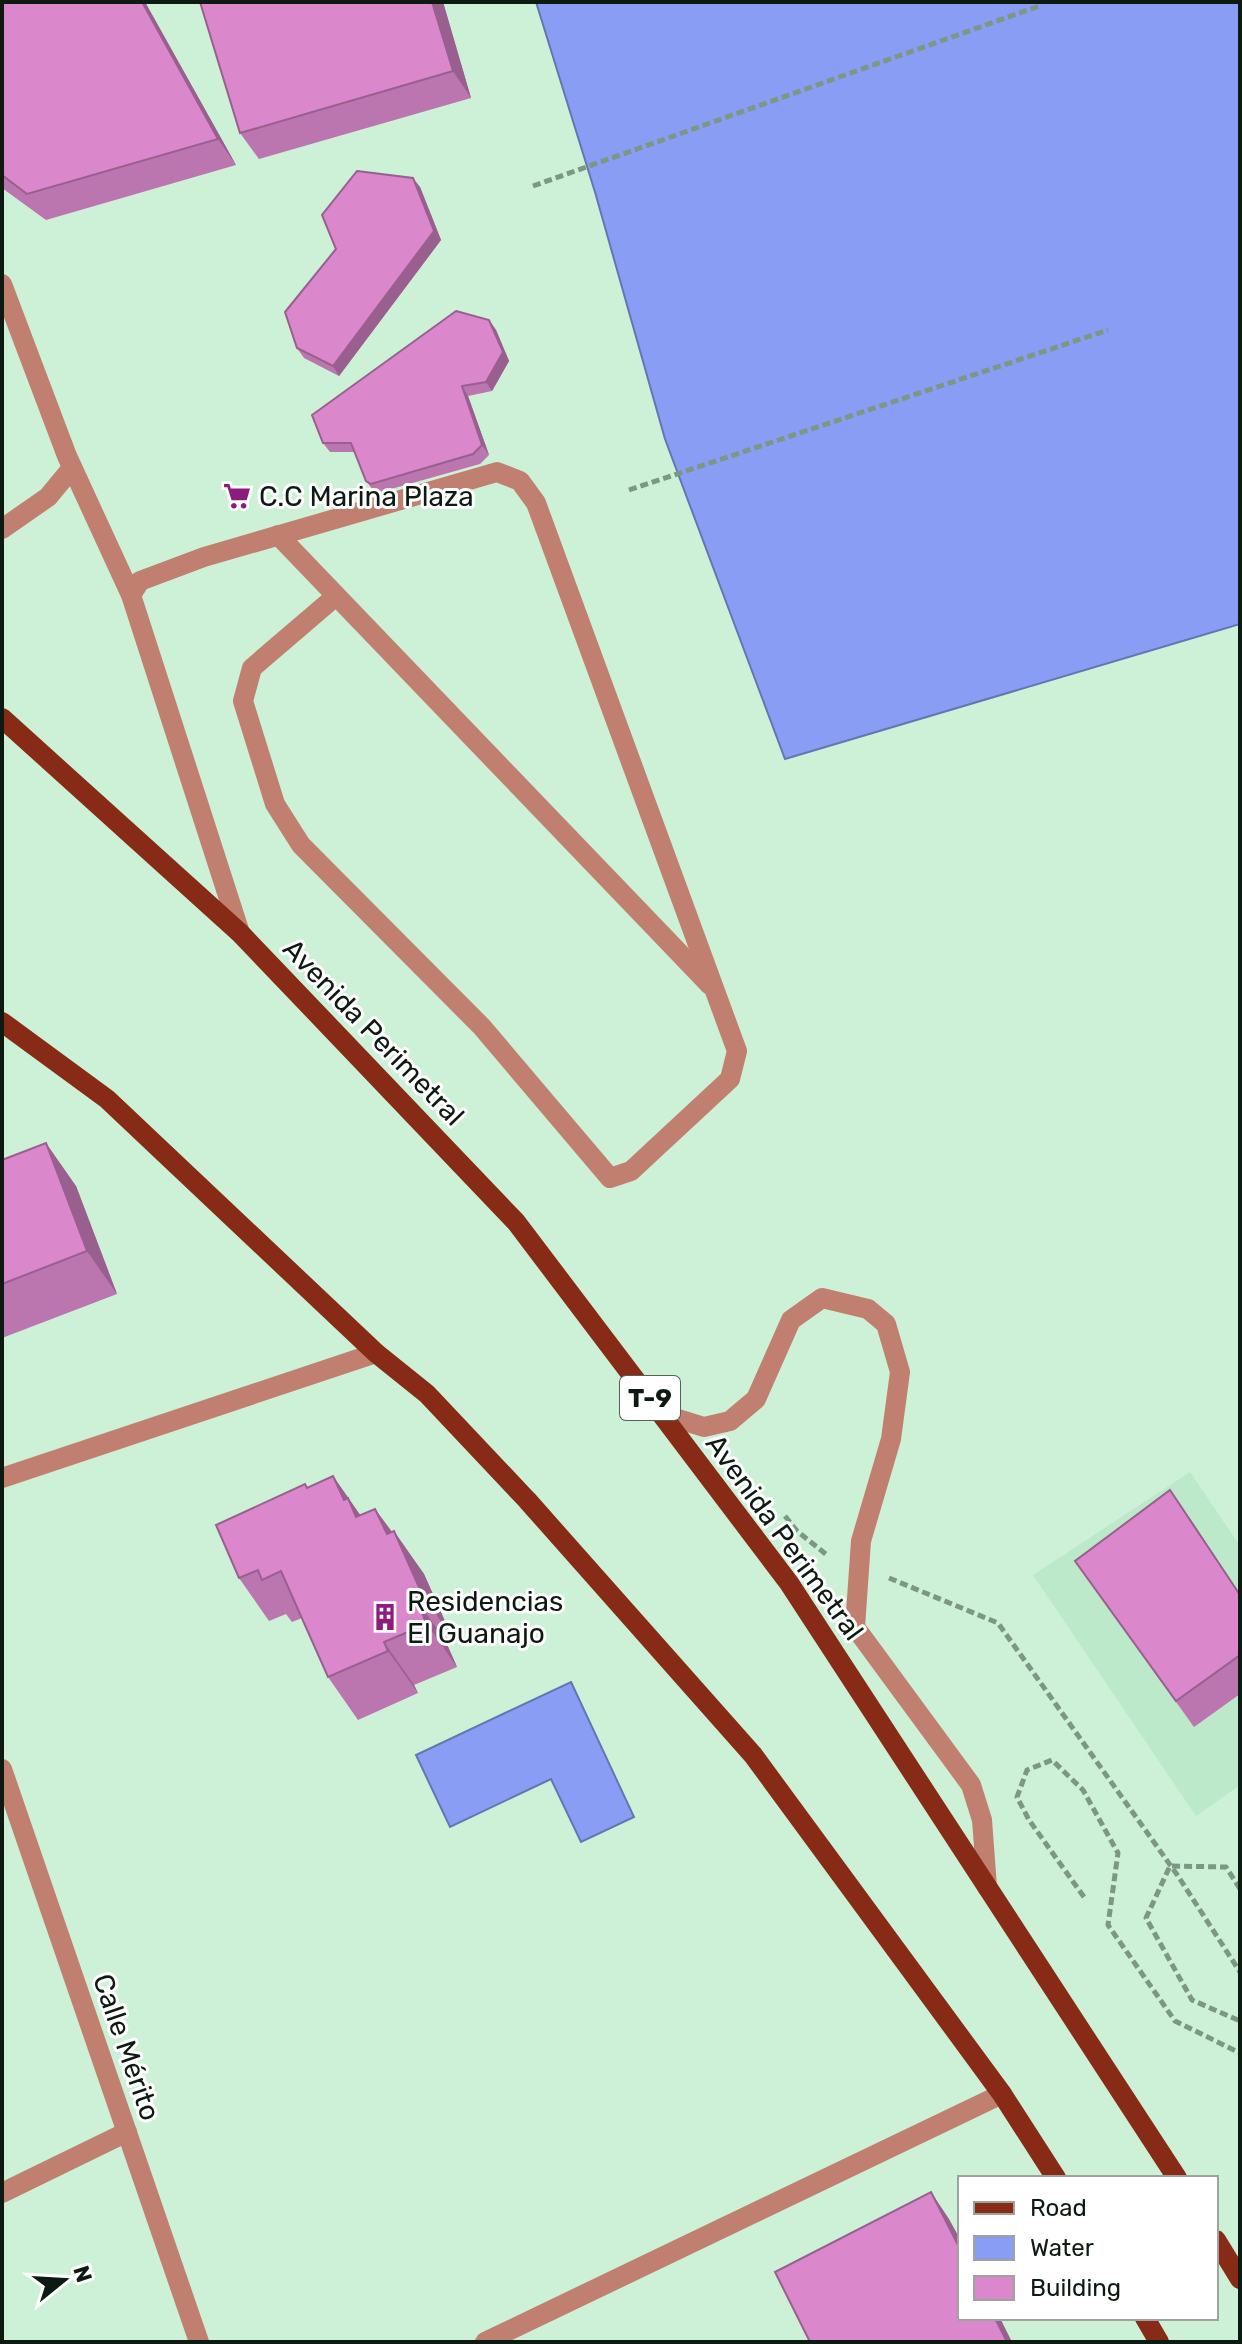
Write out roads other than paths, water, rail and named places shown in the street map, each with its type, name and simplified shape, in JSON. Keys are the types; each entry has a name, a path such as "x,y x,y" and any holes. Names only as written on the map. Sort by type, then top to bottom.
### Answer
{"main road":[{"name":"Avenida Perimetral","path":"2,718 240,933 516,1222 789,1583 1176,2176"},
{"path":"2,1022 107,1099 376,1353 427,1394 527,1500 753,1755 1002,2094 1055,2176"},
{"path":"1218,2243 1240,2279"},
{"path":"1146,2320 1159,2342"}],"street":[{"path":"2,284 72,468 131,595 240,933"},
{"path":"2,529 48,497 72,468"},
{"path":"131,595 140,581 204,557 278,535 497,472 520,481 536,503 737,1051 730,1079 631,1171 610,1178 482,1027 301,845 275,804 243,701 252,668 336,596"},
{"path":"278,535 715,990"},
{"path":"662,1414 704,1427 730,1421 756,1399 791,1320 822,1298 868,1309 886,1324 900,1372 891,1439 861,1541 855,1627 971,1785 982,1820 987,1887"},
{"path":"2,1478 376,1353"},
{"name":"Calle Mérito","path":"2,1769 199,2342"},
{"path":"485,2342 1002,2094"},
{"path":"2,2193 127,2132"}],"water":[{"path":"536,2 1240,2 1240,624 785,759 665,439 595,192"},
{"path":"571,1682 634,1817 581,1842 551,1779 450,1827 416,1755"}],"place":[{"name":"C.C Marina Plaza","path":"237,496"},
{"name":"Residencias El Guanajo","path":"385,1617"}]}
